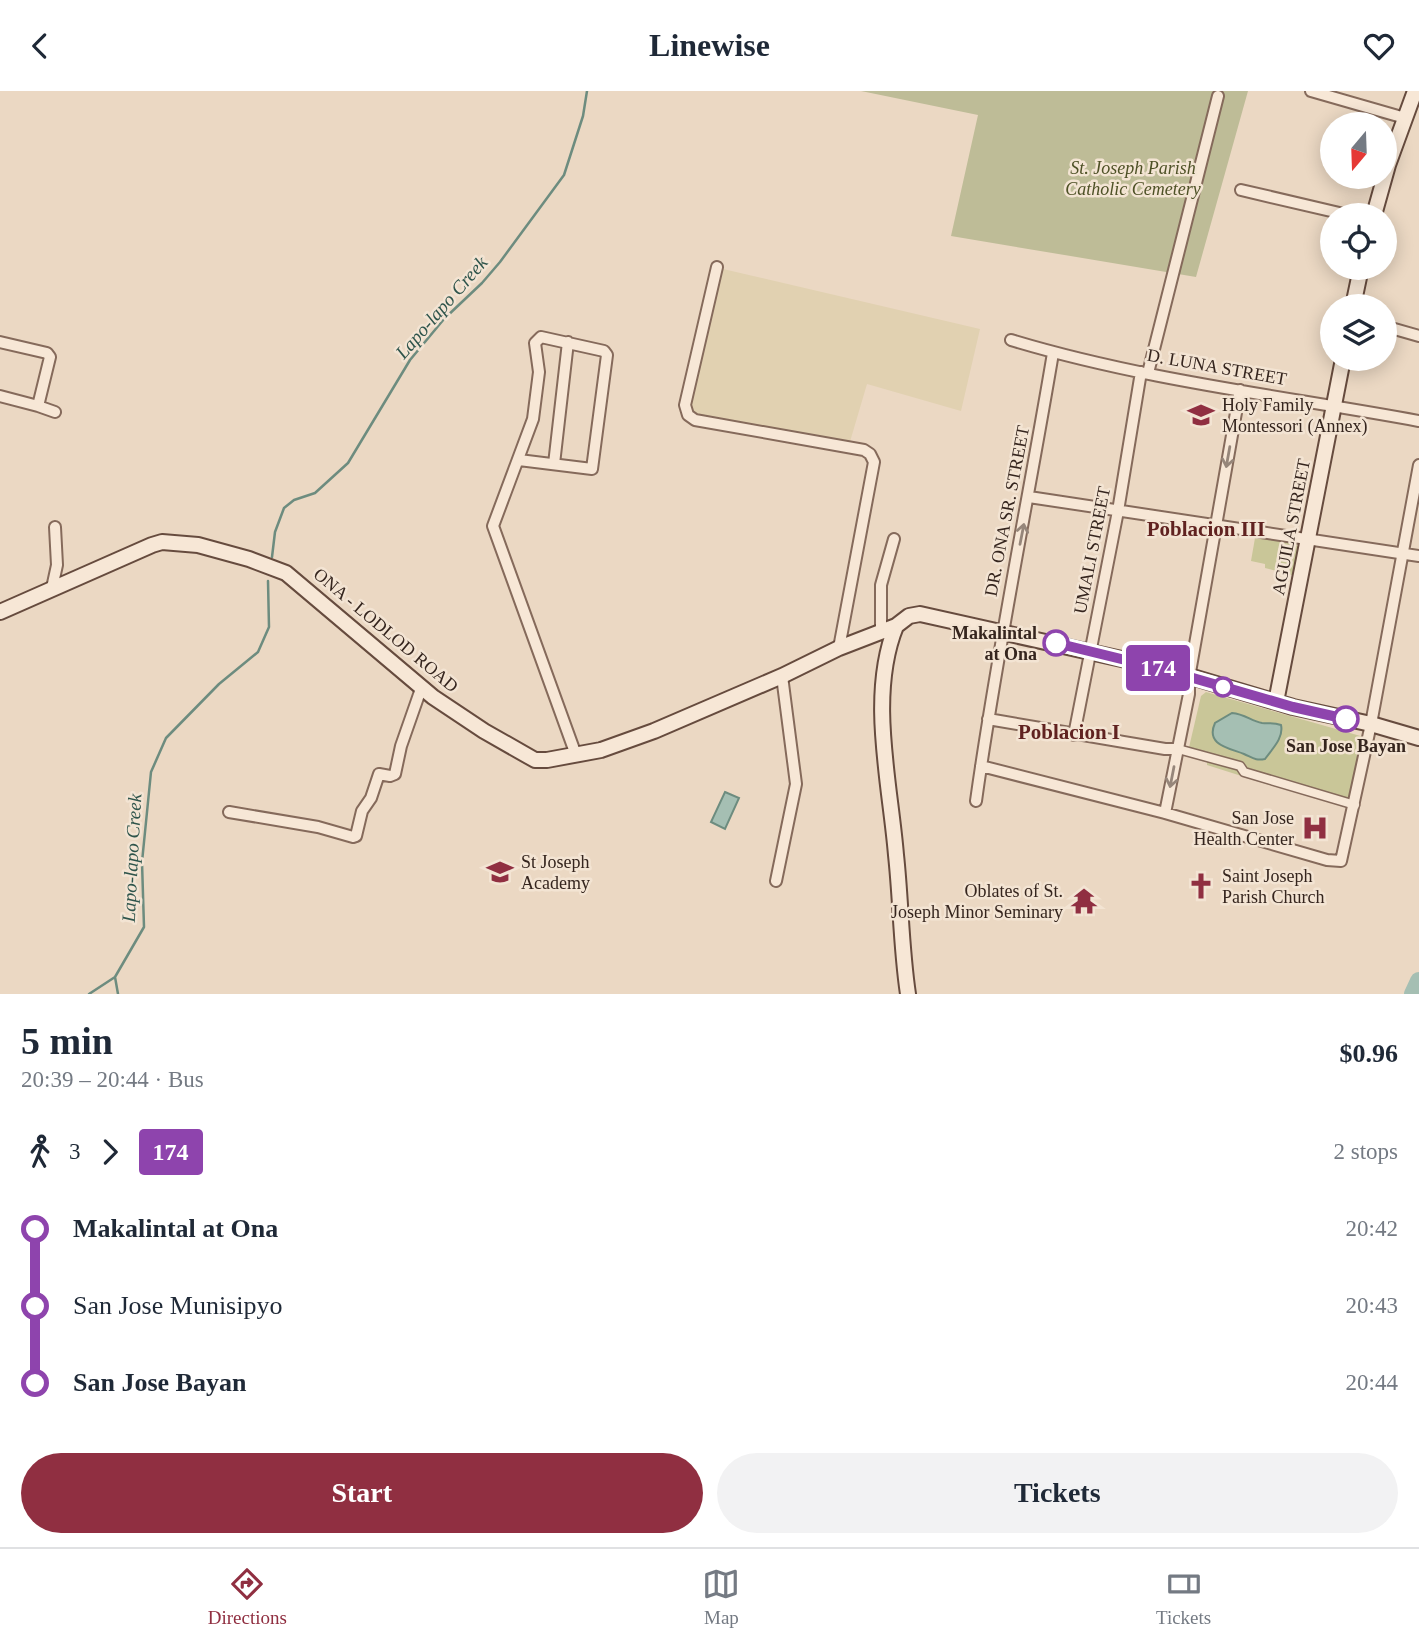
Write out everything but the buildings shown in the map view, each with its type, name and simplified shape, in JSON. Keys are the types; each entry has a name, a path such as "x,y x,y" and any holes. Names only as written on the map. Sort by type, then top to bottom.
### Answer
{"main road":[{"path":"1377,203 1415,91"},
{"name":"AGUILA STREET","path":"1276,702 1341,371"},
{"name":"ONA - LODLOD ROAD","path":"0,612 152,545 198,545 286,573 312,593 362,640 433,697 484,731 535,760 601,750 654,731 839,648 896,626 909,616 920,614 1167,670 1419,739"},
{"path":"896,626 885,663 883,743 892,812 908,994"}],"street":[{"path":"1311,91 1405,118"},
{"name":"UMALI STREET","path":"1074,734 1145,373 1218,96"},
{"path":"1241,190 1320,208"},
{"path":"717,267 685,405 688,415 695,420 864,450 874,462 839,648"},
{"path":"1397,329 1419,336"},
{"path":"519,460 587,470 593,466 607,355 604,351 541,337 535,343 539,372 533,419 493,526 576,755"},
{"name":"D. LUNA STREET","path":"1011,340 1054,353 1145,373 1419,421"},
{"path":"0,342 47,352 50,357 38,406"},
{"path":"554,464 568,342"},
{"name":"DR. ONA SR. STREET","path":"976,801 987,720 1054,353"},
{"path":"1165,813 1189,694 1189,678 1240,390"},
{"path":"0,396 55,412"},
{"path":"981,766 1165,813 1336,863 1341,862 1371,725 1419,465"},
{"path":"1029,497 1419,556"},
{"path":"52,588 57,565 55,527"},
{"path":"881,631 881,585 894,539"},
{"path":"775,881 796,784 782,675"},
{"path":"229,812 356,836 362,811 371,798 379,773 390,776 395,774 401,746 422,686"},
{"path":"987,720 1178,749 1240,766 1244,772 1355,806"}],"shaded area":[{"path":"723,269 980,329 961,411 867,384 849,445 696,416 689,404"},
{"path":"1255,538 1293,543 1299,547 1295,576 1265,568 1265,564 1251,561"},
{"path":"1206,692 1364,737 1351,800 1277,785 1276,787 1187,756 1201,696"},
{"path":"1232,713 1262,723 1281,725 1279,739 1265,759 1254,759 1216,741 1213,736 1215,723"},
{"path":"725,792 739,798 725,829 711,822"}],"green space":[{"name":"St. Joseph Parish Catholic Cemetery","path":"861,91 1248,91 1196,277 951,236 978,115"}],"waterway":[{"name":"Lapo-lapo Creek","path":"272,557 275,532 284,508 294,500 315,493 348,463 410,360 444,319 500,262 564,175 583,116 587,91"},
{"name":"Lapo-lapo Creek","path":"89,994 115,977 144,927 142,862 151,772 166,738 219,684 258,652 269,627 268,581"},
{"path":"115,977 118,994"},
{"path":"1413,994 1419,981"}],"bus line":[{"name":"174","path":"1056,643 1346,719"}],"place":[{"name":"Holy Family Montessori (Annex)","path":"1201,415"},
{"name":"Makalintal at Ona","path":"1056,643"},
{"name":"San Jose Bayan","path":"1346,719"},
{"name":"San Jose Health Center","path":"1315,828"},
{"name":"St Joseph Academy","path":"500,872"},
{"name":"Saint Joseph Parish Church","path":"1201,886"},
{"name":"Oblates of St. Joseph Minor Seminary","path":"1084,901"}],"district":[{"name":"Poblacion III","path":"1206,529"},
{"name":"Poblacion I","path":"1069,732"}]}
